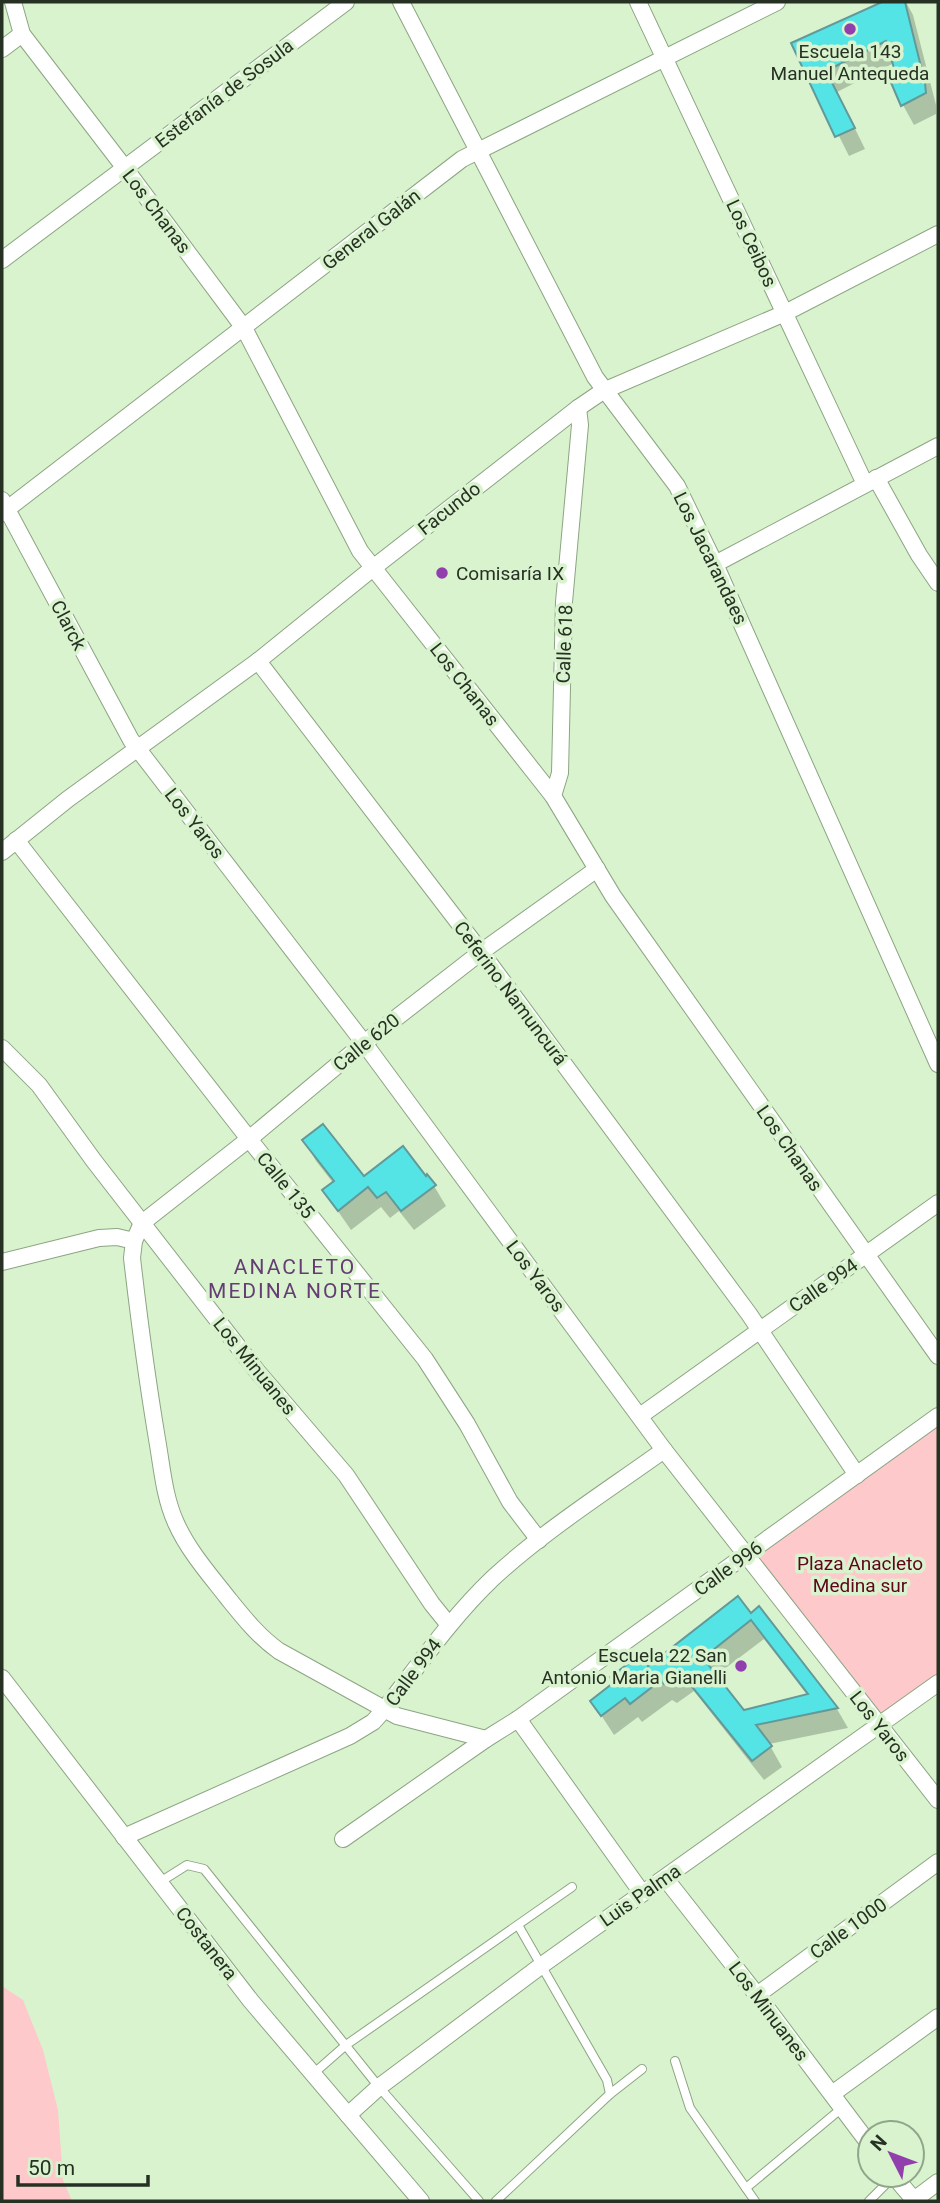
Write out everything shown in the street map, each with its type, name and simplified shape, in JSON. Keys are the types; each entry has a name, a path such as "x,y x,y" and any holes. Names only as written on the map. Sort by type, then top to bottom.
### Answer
{"street":[{"name":"Los Chanas","path":"13,2 22,34 244,328 352,539 553,796 613,897 938,1356"},
{"name":"Estefanía de Sosula","path":"2,260 346,2"},
{"name":"Los Jacarandaes","path":"401,2 603,391 677,486 715,564 938,1064"},
{"name":"Los Ceibos","path":"638,2 785,313 871,481 938,583"},
{"name":"General Galán","path":"4,507 244,328 449,169 479,151 777,2"},
{"path":"2,49 22,34"},
{"name":"Facundo","path":"2,852 258,661 373,568 603,391 785,313 938,234"},
{"name":"Calle 618","path":"553,796 560,773 564,602 580,425 578,408"},
{"path":"715,564 938,446"},
{"name":"Clarck","path":"4,507 138,749"},
{"name":"Ceferino Namuncurá","path":"258,661 481,952 760,1329 857,1475"},
{"name":"Los Yaros","path":"138,749 364,1043 664,1450 938,1800"},
{"name":"Calle 135","path":"16,840 425,1359 467,1424 510,1502 539,1540"},
{"name":"Calle 620","path":"142,1223 249,1139 364,1043 481,952 597,869"},
{"name":"Los Minuanes","path":"2,1048 39,1085 257,1371 346,1475 432,1604 449,1625"},
{"name":"Calle 994","path":"640,1416 938,1203"},
{"path":"142,1223 134,1241 132,1258 151,1404 167,1497 184,1539 207,1572 263,1640 397,1716 486,1739"},
{"path":"2,1262 99,1238 117,1237 134,1241"},
{"name":"Calle 996","path":"343,1839 518,1719 938,1416"},
{"name":"Calle 994","path":"124,1837 350,1736 373,1722 449,1625 494,1577 539,1540 664,1450"},
{"name":"Costanera","path":"2,1678 251,2001 421,2201"},
{"name":"Luis Palma","path":"348,2115 379,2087 542,1965 938,1683"},
{"path":"518,1719 642,1894"},
{"name":"Calle 1000","path":"757,1995 938,1862"},
{"name":"Los Minuanes","path":"665,1878 856,2126"},
{"path":"832,2094 938,2017"},
{"path":"915,2201 938,2182"}],"lane":[{"path":"160,1882 187,1865 204,1869 379,2087 479,2201"},
{"path":"313,2074 346,2045 572,1887"},
{"path":"518,1926 607,2080 610,2094"},
{"path":"675,2061 690,2108 755,2201"},
{"path":"496,2201 610,2094 642,2069"},
{"path":"746,2188 842,2108"}],"green space":[{"name":"Plaza Anacleto Medina sur","path":"938,1416 938,1683 879,1725 746,1555"},
{"path":"2,1986 23,2000 43,2050 58,2110 63,2180 72,2201 2,2201"}],"building":[{"path":"882,2 905,2 926,93 901,106 889,78 896,75 886,41 826,71 855,128 835,137 791,43"},
{"path":"323,1124 364,1176 403,1146 436,1185 401,1211 386,1192 377,1198 368,1187 338,1211 322,1190 334,1181 302,1140"},
{"path":"738,1596 751,1613 759,1606 838,1708 756,1725 772,1746 752,1761 681,1673 664,1684 660,1681 630,1704 625,1698 601,1716 590,1701 613,1683 610,1677 640,1655 648,1666","holes":["751,1620 808,1694 744,1710 703,1658"]}],"place":[{"name":"Escuela 143 Manuel Antequeda","path":"850,29"},
{"name":"Comisaría IX","path":"442,573"},
{"name":"Escuela 22 San Antonio Maria Gianelli","path":"741,1666"}],"district":[{"name":"ANACLETO MEDINA NORTE","path":"295,1279"}]}
